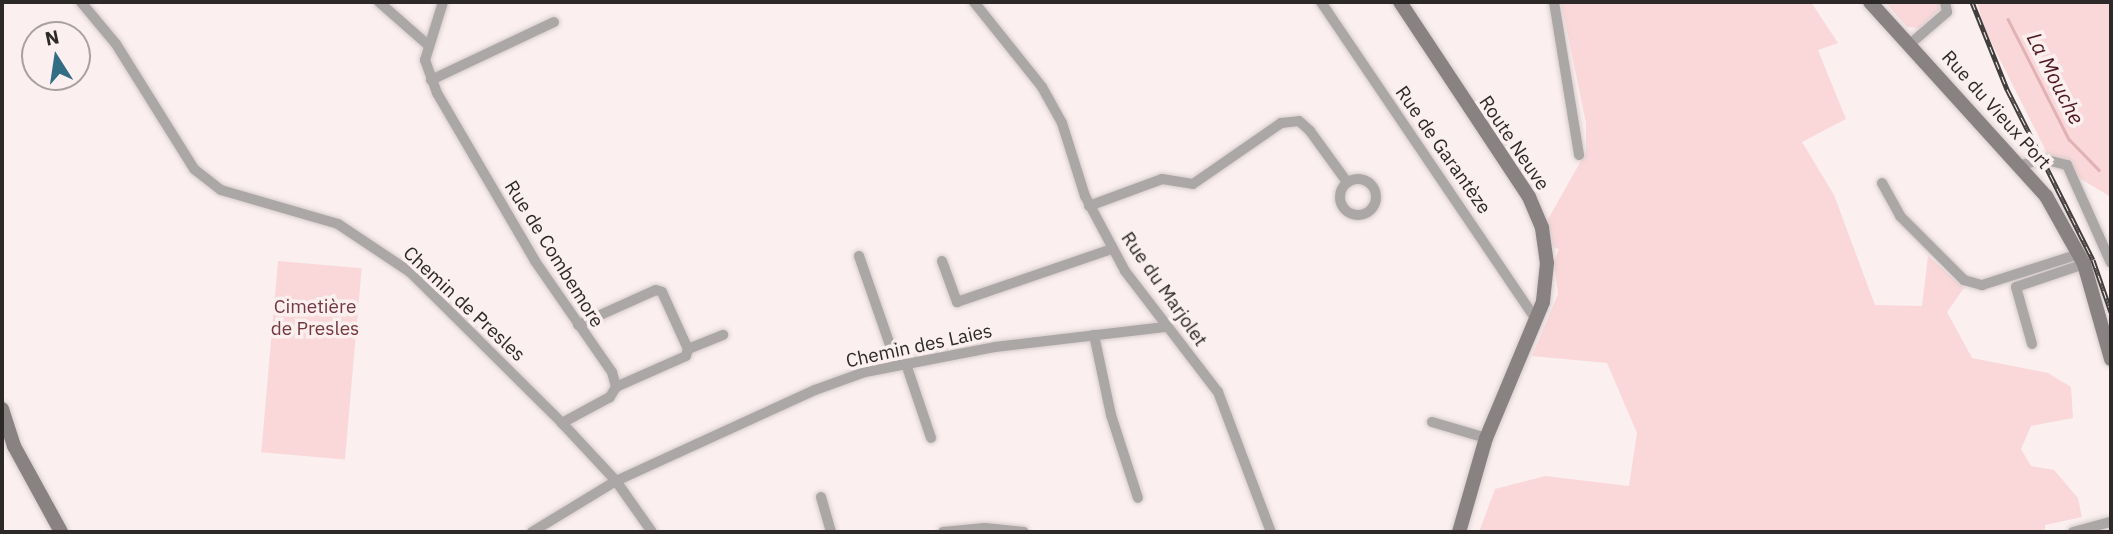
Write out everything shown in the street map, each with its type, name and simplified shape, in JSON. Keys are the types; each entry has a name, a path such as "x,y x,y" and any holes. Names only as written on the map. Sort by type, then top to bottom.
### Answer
{"street":[{"name":"Chemin de Presles","path":"81,2 116,44 194,169 221,190 312,215 363,239 410,272 562,423 616,481 652,532"},
{"path":"379,2 427,44"},
{"name":"Rue de Combemore","path":"443,2 427,44 425,60 431,80 534,261 612,372 616,387"},
{"name":"Rue du Marjolet","path":"974,2 1042,86 1062,123 1089,206 1112,249 1165,327 1218,391 1271,532"},
{"name":"Rue de Garantèze","path":"1321,2 1536,320"},
{"name":"Route Neuve","path":"1401,2 1535,207 1545,244 1547,281 1536,320 1486,438 1459,532"},
{"path":"1555,2 1573,92 1579,155"},
{"name":"Rue du Vieux Port","path":"1870,2 2021,165 2046,196 2081,259 2111,359"},
{"path":"1910,44 1947,12 1945,2"},
{"path":"431,80 554,22"},
{"path":"1089,206 1162,179 1193,184 1281,123 1299,121 1310,131 1348,182"},
{"path":"2021,165 2043,159 2067,165 2111,264"},
{"path":"1882,183 1900,216 1964,281 1982,285 2081,259"},
{"path":"942,261 957,302 1112,249"},
{"path":"859,256 931,438"},
{"path":"2032,344 2016,287 2081,259"},
{"path":"562,423 610,397 616,387 686,356 688,349 662,292 656,290 578,325"},
{"name":"Chemin des Laies","path":"532,532 616,481 815,390 901,365 1094,335 1165,327"},
{"path":"688,349 723,335"},
{"path":"1094,335 1111,415 1138,498"},
{"path":"2,409 14,446 61,532"},
{"path":"1432,422 1486,438"},
{"path":"821,497 831,532"},
{"path":"2073,532 2111,522"},
{"path":"943,532 985,528 1024,532"}],"green space":[{"path":"1561,2 1811,2 1838,43 1818,50 1846,119 1802,142 1834,195 1875,305 1922,306 1928,256 1964,288 1947,312 1972,358 2048,373 2071,387 2073,418 2031,426 2021,449 2031,466 2054,470 2078,498 2082,517 2045,525 2045,532 1479,532 1495,489 1545,476 1629,486 1637,433 1607,363 1532,356 1558,294 1554,262 1559,249 1553,247 1547,221 1586,152 1586,123"},
{"path":"1885,2 1939,2 1940,9 1920,28 1907,27"},
{"path":"1977,2 2111,2 2111,197 2051,161 1984,28"},
{"name":"Cimetière de Presles","path":"278,261 362,268 345,460 261,452"}],"waterway":[{"name":"La Mouche","path":"2008,19 2069,139 2099,170"}],"railway":[{"path":"1972,2 2007,89 2093,260 2111,312"}]}
